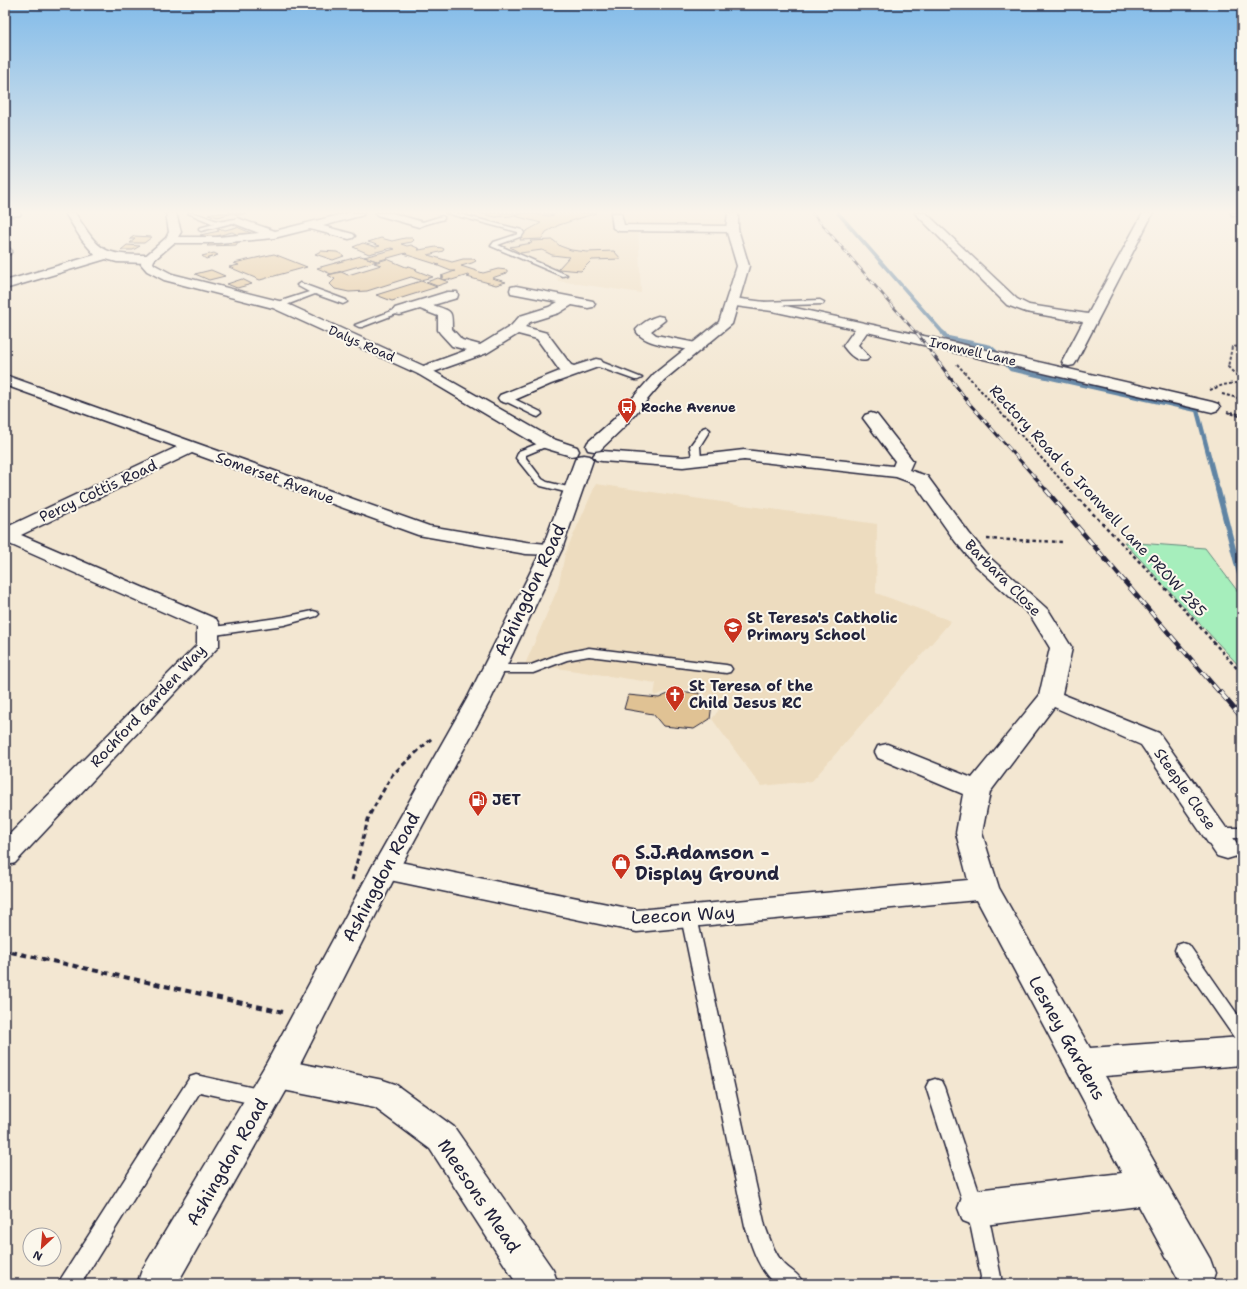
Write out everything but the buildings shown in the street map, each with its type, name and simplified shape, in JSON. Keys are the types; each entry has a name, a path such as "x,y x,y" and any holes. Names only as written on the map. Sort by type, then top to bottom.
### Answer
{"street":[{"path":"5,285 45,273"},
{"name":"Dalys Road","path":"161,273 168,277 278,305 422,371 547,444 588,453"},
{"name":"Ashingdon Road","path":"156,1284 270,1086 385,869 479,699 552,549 588,453 618,423 659,377 725,324 741,273"},
{"path":"982,273 1012,302 1026,308 1091,319"},
{"path":"1069,362 1116,273"},
{"path":"516,290 588,304"},
{"path":"400,311 452,295"},
{"path":"422,371 482,350 516,329 525,319 554,310 569,301"},
{"name":"Ironwell Lane","path":"733,302 756,304 938,343 1212,407"},
{"path":"421,305 444,314 445,330 457,342 482,350"},
{"path":"658,320 644,330 644,333 652,338 696,347"},
{"path":"862,357 850,346 864,327"},
{"path":"516,329 542,336 566,368 573,371"},
{"path":"506,398 546,381 596,363"},
{"name":"Somerset Avenue","path":"5,380 425,532 526,548 552,549"},
{"path":"588,453 682,462 744,455 899,472 904,461 871,418"},
{"name":"Percy Cottis Road","path":"5,535 191,447"},
{"name":"Barbara Close","path":"899,472 920,480 962,537 982,561 1038,611 1061,648 1050,697 977,790 969,833 985,889"},
{"name":"Rochford Garden Way","path":"5,535 208,624 208,646 5,856"},
{"name":"Steeple Close","path":"1050,697 1150,739 1228,838"},
{"path":"887,752 977,790"},
{"name":"Leecon Way","path":"385,869 637,921 985,889"},
{"name":"Lesney Gardens","path":"985,889 1196,1273"},
{"path":"1081,1063 1242,1052"},
{"name":"Meesons Mead","path":"270,1086 383,1095 442,1138 538,1284"},
{"path":"976,1208 1149,1187"}],"lane":[{"path":"560,273 564,275"},
{"path":"300,285 343,302"},
{"path":"278,305 315,292"},
{"path":"756,304 820,302"},
{"path":"359,325 400,311"},
{"path":"596,363 638,378"},
{"path":"506,398 538,414"},
{"path":"696,460 695,446 706,430"},
{"path":"547,444 522,453 521,458 539,481 544,484 573,491"},
{"path":"208,632 284,621 313,614"},
{"path":"493,669 533,669 564,657 589,652 726,669"},
{"path":"689,916 755,1226 768,1263 782,1278 793,1284"},
{"path":"1183,950 1242,1035"},
{"path":"69,1284 196,1083 270,1086"},
{"path":"934,1087 982,1228 991,1277 990,1284"}],"path":[{"name":"Rectory Road to Ironwell Lane PROW 285","path":"938,343 1088,510 1165,588 1242,674"},
{"path":"1242,346 1232,347 1228,367 1242,381"},
{"path":"1242,381 1222,385 1208,391 1242,399"},
{"path":"962,537 1064,542"},
{"path":"5,951 283,1012"}],"shaded area":[{"path":"557,273 640,273 641,293 558,281"},
{"name":"St Teresa's Catholic Primary School","path":"596,484 877,524 876,593 951,621 812,781 761,786 712,719 721,707 702,692 677,688 654,696 656,683 550,667 543,671 523,669 558,588 565,554"}],"green space":[{"path":"1124,542 1205,548 1242,597 1242,669"}],"waterway":[{"path":"891,273 944,334"},
{"path":"943,333 947,338 990,347 999,355"},
{"path":"1003,360 1011,369 1197,410 1218,491"},
{"path":"1218,490 1242,583"}],"railway":[{"path":"864,273 917,334"},
{"path":"917,333 968,402 1047,491"},
{"path":"1046,490 1220,693"},
{"path":"1220,692 1242,718"}],"place":[{"name":"Roche Avenue","path":"627,424"},
{"name":"St Teresa's Catholic Primary School","path":"733,644"},
{"name":"St Teresa of the Child Jesus RC","path":"675,712"},
{"name":"JET","path":"478,817"},
{"name":"S.J.Adamson - Display Ground","path":"621,880"}]}
